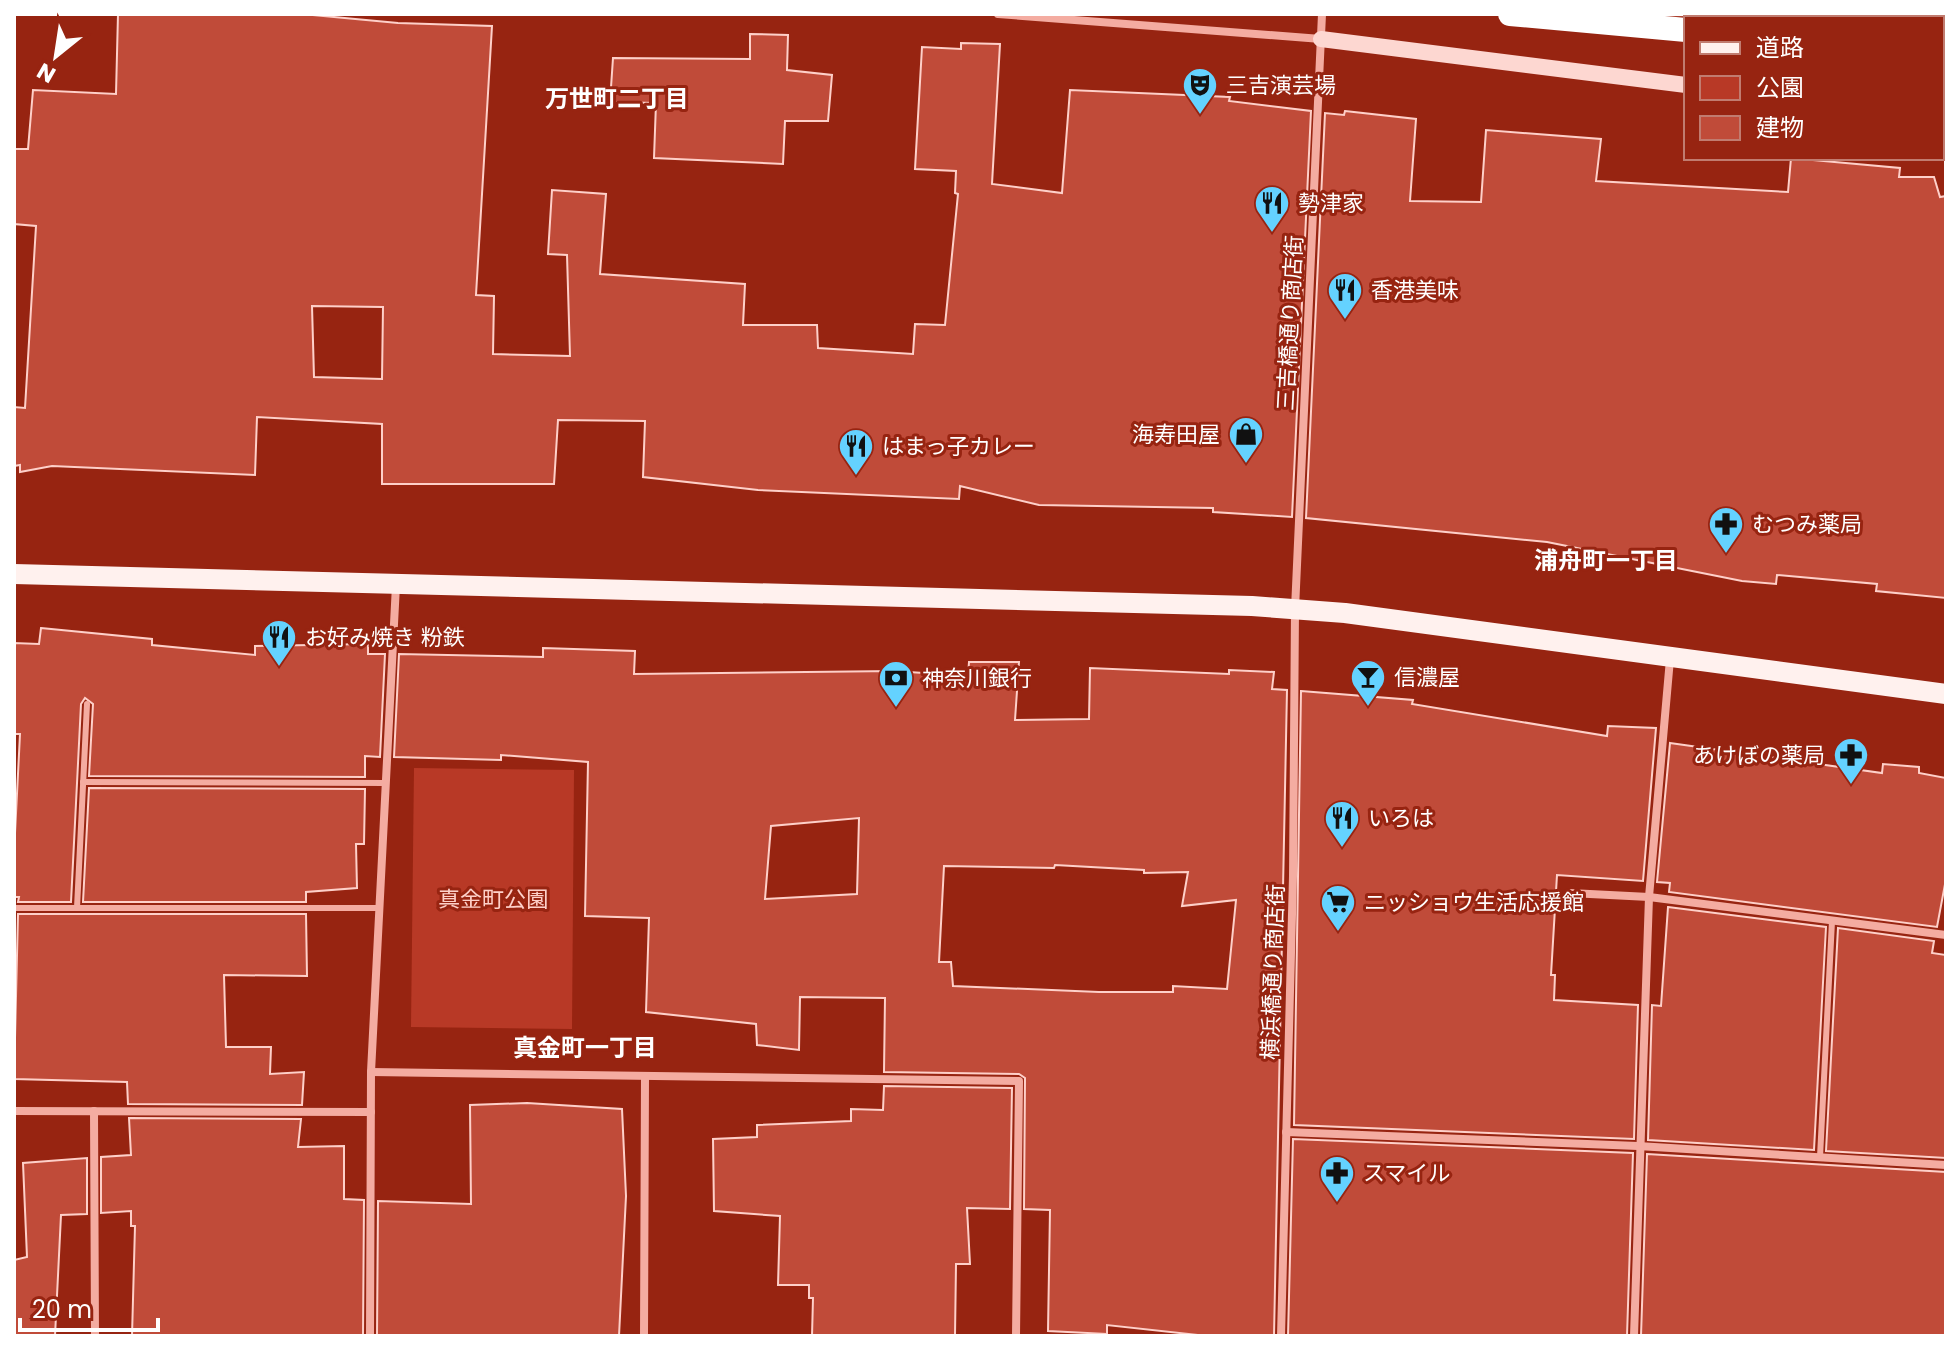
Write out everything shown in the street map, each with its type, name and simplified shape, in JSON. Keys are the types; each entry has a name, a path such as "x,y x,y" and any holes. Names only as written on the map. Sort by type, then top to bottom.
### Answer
{"highway":[{"path":"1510,14 1684,30"}],"main road":[{"path":"14,574 1295,609 1670,655 1946,694"}],"street":[{"path":"998,14 1321,39 1684,85"},
{"name":"三吉橋通り商店街","path":"1295,609 1322,14"},
{"path":"370,1336 371,1072 396,584"},
{"name":"横浜橋通り商店街","path":"1281,1336 1293,876 1295,609"},
{"path":"1634,1336 1638,1146 1649,897 1670,655"},
{"path":"1570,893 1649,897 1946,935"},
{"path":"371,1072 1019,1081 1016,1336"},
{"path":"644,1336 645,1076"},
{"path":"14,1111 371,1112"},
{"path":"94,1111 95,1336"},
{"path":"1286,1132 1638,1146 1946,1165"}],"lane":[{"path":"77,908 87,704"},
{"path":"83,782 386,783"},
{"path":"14,908 380,908"},
{"path":"1820,1157 1832,921"}],"green space":[{"name":"真金町公園","path":"414,768 574,770 572,1029 411,1027"}],"shaded area":[{"path":"1554,14 1946,14 1946,54 1944,16"}],"building":[{"path":"118,14 302,14 398,23 492,26 476,295 494,296 493,354 570,356 567,255 548,254 552,190 606,194 600,274 745,284 743,325 817,325 818,348 913,354 915,324 945,325 958,194 955,193 956,171 915,169 922,47 961,49 961,43 1000,44 992,184 1062,193 1070,90 1230,97 1229,101 1311,111 1292,517 1213,512 1213,508 1039,505 960,486 959,499 758,490 643,477 645,421 558,420 554,484 382,484 382,424 257,417 255,475 52,466 20,472 20,465 14,466 14,407 25,408 36,226 14,224 14,149 28,149 33,90 116,94","holes":["312,306 383,307 382,379 314,377"]},
{"path":"750,34 788,35 787,70 832,75 828,121 785,121 783,164 654,158 656,103 610,102 613,58 750,59"},
{"path":"1345,111 1416,119 1410,201 1481,202 1486,130 1601,139 1596,181 1788,192 1791,160 1900,168 1899,177 1934,177 1940,197 1946,196 1946,598 1876,591 1877,584 1777,575 1776,584 1742,581 1547,542 1306,518 1325,113 1344,115"},
{"path":"41,628 152,639 152,645 255,655 255,646 368,644 368,654 385,654 380,757 365,756 365,777 89,776 93,704 85,698 81,704 71,902 18,902 19,897 14,897 14,853 20,734 14,734 14,643 39,644"},
{"path":"543,648 635,651 634,674 894,671 968,676 969,662 1019,662 1015,720 1089,719 1090,668 1229,674 1229,670 1274,672 1272,689 1287,690 1274,1336 1207,1336 1107,1325 1107,1334 1048,1331 1050,1210 1024,1209 1025,1078 1019,1074 884,1072 885,998 800,997 799,1050 757,1045 756,1024 646,1012 649,918 585,916 588,762 501,755 501,760 394,757 399,654 543,657","holes":["859,818 857,894 765,899 771,826","1055,865 1144,870 1144,873 1188,872 1182,906 1236,900 1227,989 1173,986 1173,992 1099,992 953,986 951,962 939,962 944,866 1054,868"]},
{"path":"1301,691 1413,700 1412,704 1607,736 1608,726 1656,728 1643,881 1557,875 1551,975 1555,975 1554,1000 1638,1005 1634,1139 1294,1125"},
{"path":"1670,743 1882,773 1883,764 1919,767 1919,773 1946,778 1946,879 1937,927 1669,892 1670,883 1657,882"},
{"path":"89,788 365,789 364,844 356,844 357,888 306,892 306,902 83,902"},
{"path":"1668,907 1826,927 1814,1150 1648,1140 1652,1005 1661,1006"},
{"path":"18,914 306,914 307,976 224,975 226,1047 271,1047 270,1074 304,1072 302,1105 128,1104 127,1082 14,1079"},
{"path":"1838,928 1934,941 1932,953 1946,955 1946,1158 1826,1151"},
{"path":"884,1086 1012,1088 1010,1209 967,1208 970,1264 956,1264 955,1336 812,1336 813,1298 809,1298 809,1285 778,1285 780,1216 714,1211 713,1139 757,1137 757,1125 851,1121 851,1109 883,1110"},
{"path":"527,1103 622,1109 626,1196 619,1336 377,1336 378,1201 471,1204 470,1105"},
{"path":"129,1118 301,1119 298,1147 344,1146 344,1199 364,1200 363,1336 132,1336 135,1226 131,1226 131,1211 101,1213 101,1157 131,1155"},
{"path":"1293,1139 1633,1153 1627,1336 1288,1336"},
{"path":"1647,1154 1946,1172 1946,1336 1641,1336"},
{"path":"87,1158 87,1214 61,1215 55,1336 14,1336 14,1260 27,1257 23,1163"}],"place":[{"name":"三吉演芸場","path":"1200,116"},
{"name":"勢津家","path":"1272,234"},
{"name":"香港美味","path":"1345,321"},
{"name":"海寿田屋","path":"1246,465"},
{"name":"はまっ子カレー","path":"856,477"},
{"name":"むつみ薬局","path":"1726,555"},
{"name":"お好み焼き 粉鉄","path":"279,668"},
{"name":"信濃屋","path":"1368,708"},
{"name":"神奈川銀行","path":"896,709"},
{"name":"あけぼの薬局","path":"1851,786"},
{"name":"いろは","path":"1342,849"},
{"name":"ニッショウ生活応援館","path":"1338,933"},
{"name":"スマイル","path":"1337,1204"}],"district":[{"name":"万世町二丁目","path":"617,98"},
{"name":"浦舟町一丁目","path":"1606,560"},
{"name":"真金町一丁目","path":"585,1047"}]}
